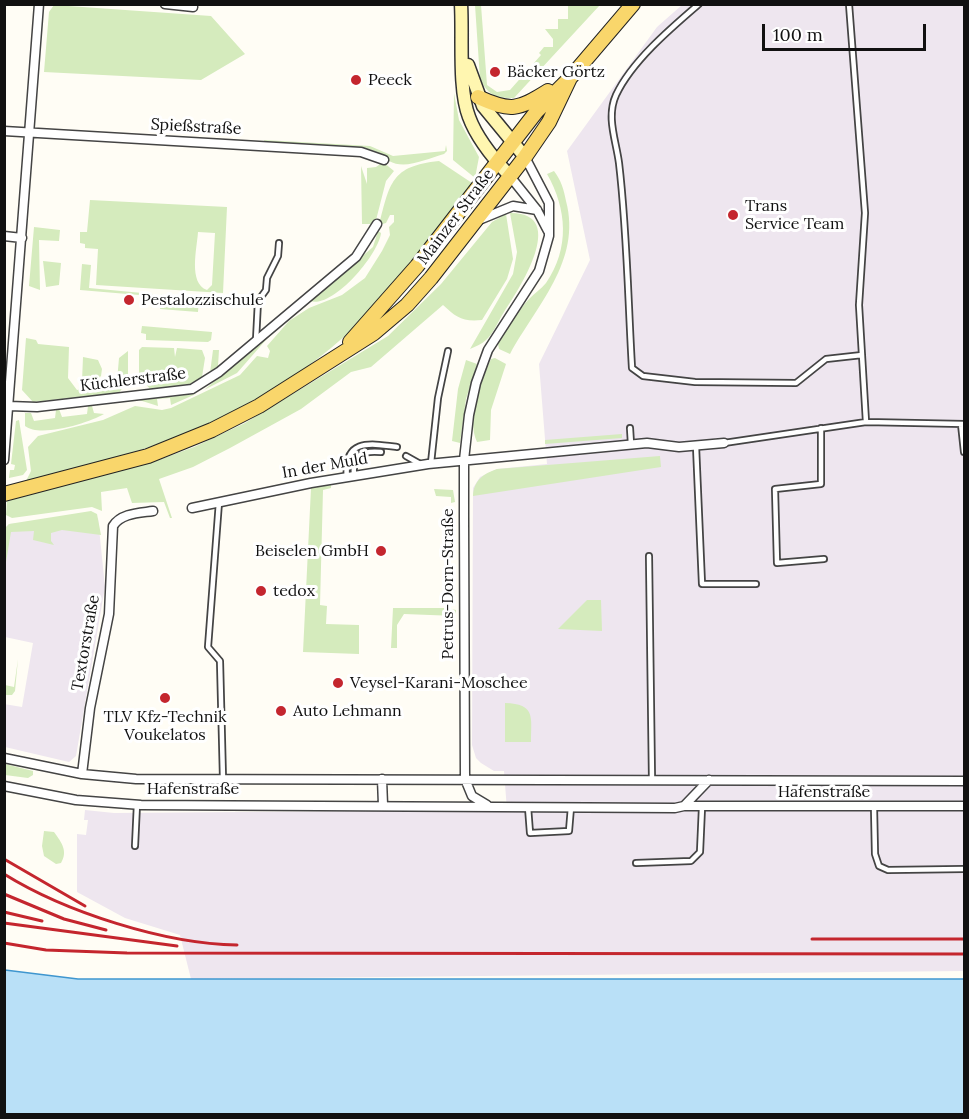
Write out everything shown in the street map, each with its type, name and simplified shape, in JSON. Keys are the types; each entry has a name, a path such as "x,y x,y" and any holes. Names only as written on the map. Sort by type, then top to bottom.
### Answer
{"main road":[{"name":"Petrus-Dorn-Straße","path":"461,4 464,99 468,116 496,162 509,175"},
{"name":"Mainzer Straße","path":"340,352 412,273 537,111 570,78 633,4"},
{"name":"Petrus-Dorn-Straße","path":"464,52 478,97 525,158"},
{"name":"Mainzer Straße","path":"4,494 148,456 212,430 259,406 340,352 374,333 407,304 525,158 549,122 570,78"},
{"path":"478,97 500,107 518,108 570,78"}],"street":[{"path":"4,460 9,406 8,376 22,238 39,4"},
{"path":"165,4 193,7"},
{"name":"Spießstraße","path":"4,131 360,152 384,160"},
{"name":"Petrus-Dorn-Straße","path":"465,779 464,460 469,415 482,367 495,337 539,271 549,236 549,203 525,158"},
{"name":"Petrus-Dorn-Straße","path":"509,175 537,210 549,236"},
{"path":"474,222 513,206 537,210"},
{"name":"Küchlerstraße","path":"9,406 37,407 192,389 219,372 356,257 377,224"},
{"path":"4,237 22,238"},
{"path":"464,460 631,444 696,446 724,443"},
{"name":"In der Muld","path":"192,508 350,477 464,460"},
{"name":"Textorstraße","path":"82,774 90,708 109,614 113,526 124,516 153,511"},
{"name":"Hafenstraße","path":"4,758 82,774 136,779 964,781"},
{"path":"382,779 383,806"},
{"path":"465,779 472,796 490,806"},
{"path":"684,806 709,780"},
{"name":"Hafenstraße","path":"4,786 76,800 137,804 571,807 964,806"}],"lane":[{"path":"699,4 653,46 636,67 616,95 611,115 619,163 632,368 643,376 695,382 796,383 826,359 862,355"},
{"path":"849,4 865,213 859,305 866,422"},
{"path":"256,340 258,302 266,290 267,278 278,255 279,243"},
{"path":"406,456 427,464 448,351"},
{"path":"724,443 866,422 963,424 964,452"},
{"path":"630,428 631,444"},
{"path":"821,428 822,484 775,489 777,563 824,559"},
{"path":"350,477 346,461 356,448 367,444 397,447"},
{"path":"696,446 702,584 756,584"},
{"path":"350,477 357,456 368,451 381,452"},
{"path":"219,502 208,647 220,661 222,779"},
{"path":"649,556 652,780"},
{"path":"135,846 137,804"},
{"path":"528,806 530,834 569,831 571,807"},
{"path":"636,863 691,861 700,852 702,807"},
{"path":"874,807 876,854 879,866 888,870 964,869"}],"shaded area":[{"path":"682,5 964,5 964,971 191,979 180,935 125,918 77,892 77,834 86,835 88,820 84,820 85,810 114,813 507,810 504,771 494,771 481,763 476,758 472,745 473,488 480,477 497,469 547,464 539,364 590,260 567,151 657,27"},
{"path":"98,518 105,587 76,756 69,762 5,747 4,704 22,707 33,643 5,637 6,527 9,524"}],"green space":[{"path":"54,5 211,16 245,54 201,80 44,72 49,12"},
{"path":"475,5 481,5 487,85 497,92 510,90 541,55 539,53 544,47 553,47 553,39 545,29 558,29 558,19 568,19 568,5 600,5 514,98 508,98 493,95 480,79"},
{"path":"454,93 459,120 479,157 475,178 453,160"},
{"path":"264,140 370,146 393,156 445,151 446,145 447,151 423,161 402,164 389,161 369,149 265,143"},
{"path":"439,161 472,183 389,292 358,324 321,356 283,383 203,426 118,457 26,481 31,471 28,447 38,436 103,420 135,406 162,410 171,408 240,375 257,356 268,358 270,351 267,346 289,321 309,308 342,295 365,278 382,251 390,235 389,227 394,222 394,215 390,215 386,223 379,225 386,198 395,179 411,167"},
{"path":"383,162 394,171 386,181 375,224 362,224 361,166 367,184 367,168 376,167"},
{"path":"554,171 562,185 566,201 569,223 568,243 554,282 510,354 499,349 498,344 520,309 546,283 559,256 562,242 562,215 554,187 547,174"},
{"path":"90,200 227,207 223,293 96,285 98,249 85,248 85,244 80,243 80,232 87,232","holes":["198,232 215,233 212,285 207,290 197,280 195,256"]},
{"path":"510,213 528,216 536,225 538,238 535,254 519,288 491,334 483,343 470,349 513,274 517,252"},
{"path":"506,214 513,259 507,279 482,320 460,318 443,305 371,367 351,372 301,409 230,448 193,467 159,479 172,518 164,502 132,503 127,488 101,492 102,511 92,507 12,518 6,515 7,501 153,462 194,447 245,423 388,336 441,284 492,222"},
{"path":"34,227 60,230 59,241 39,240 40,290 29,286"},
{"path":"378,231 381,233 372,254 353,278 331,297 320,301 310,301 373,247"},
{"path":"43,261 61,263 59,285 46,287"},
{"path":"82,264 91,265 89,288 153,294 152,309 151,296 80,290"},
{"path":"161,294 199,297 198,312 160,309"},
{"path":"142,326 212,332 211,340 208,342 146,340 146,334 141,333"},
{"path":"272,333 237,373 204,390"},
{"path":"26,338 36,340 38,344 69,347 68,378 77,390 117,381 119,358 128,351 128,384 125,384 119,393 33,402 22,390"},
{"path":"142,347 174,348 175,357 177,348 202,350 205,358 202,377 190,384 150,389 144,382 139,383 139,350"},
{"path":"213,350 219,350 218,366 210,373"},
{"path":"83,357 98,360 102,369 101,376 93,383 82,381"},
{"path":"495,358 506,364 491,410 490,440 477,442 473,422 476,400 491,359"},
{"path":"466,360 477,364 466,399 460,443 452,441 458,389"},
{"path":"196,394 171,405 170,398 157,399 158,406 139,400"},
{"path":"88,406 92,406 94,413 104,414 76,425 53,430 32,429 25,426 25,413 31,413 34,421 55,418 56,410 59,409 62,417 87,414"},
{"path":"19,420 27,470 23,475 9,478 10,470 14,470 15,465 11,464 16,421"},
{"path":"622,434 622,438 545,444 545,440"},
{"path":"660,456 661,467 473,496 480,478 497,469"},
{"path":"331,485 331,488 323,490 320,605 327,606 326,624 359,625 359,654 303,652 311,488"},
{"path":"434,489 453,490 455,502 451,503 451,497 436,496"},
{"path":"91,511 97,514 101,535 62,530 51,533 51,541 54,545 33,540 34,531 11,532 5,568 6,527 9,524"},
{"path":"587,600 601,600 602,631 558,629"},
{"path":"393,608 447,608 456,610 456,616 404,614 397,625 397,648 391,648"},
{"path":"18,659 15,691 12,695 5,695 5,685 14,687"},
{"path":"505,703 527,709 531,719 531,742 505,742"},
{"path":"5,764 33,771 33,775 28,778 5,775"},
{"path":"44,831 54,832 62,843 64,855 61,863 56,864 44,856 42,846"}],"water":[{"path":"5,970 78,979 964,979 964,1114 5,1114"}],"railway":[{"path":"4,859 85,906"},
{"path":"4,874 56,901 116,923 179,939 237,945"},
{"path":"4,894 64,919 106,930"},
{"path":"4,912 42,921"},
{"path":"4,923 177,946"},
{"path":"812,939 964,939"},
{"path":"4,943 46,950 127,953 964,954"}],"place":[{"name":"Bäcker Görtz","path":"495,72"},
{"name":"Peeck","path":"356,80"},
{"name":"Trans Service Team","path":"733,215"},
{"name":"Pestalozzischule","path":"129,300"},
{"name":"Beiselen GmbH","path":"381,551"},
{"name":"tedox","path":"261,591"},
{"name":"Veysel-Karani-Moschee","path":"338,683"},
{"name":"TLV Kfz-Technik Voukelatos","path":"165,698"},
{"name":"Auto Lehmann","path":"281,711"}]}
